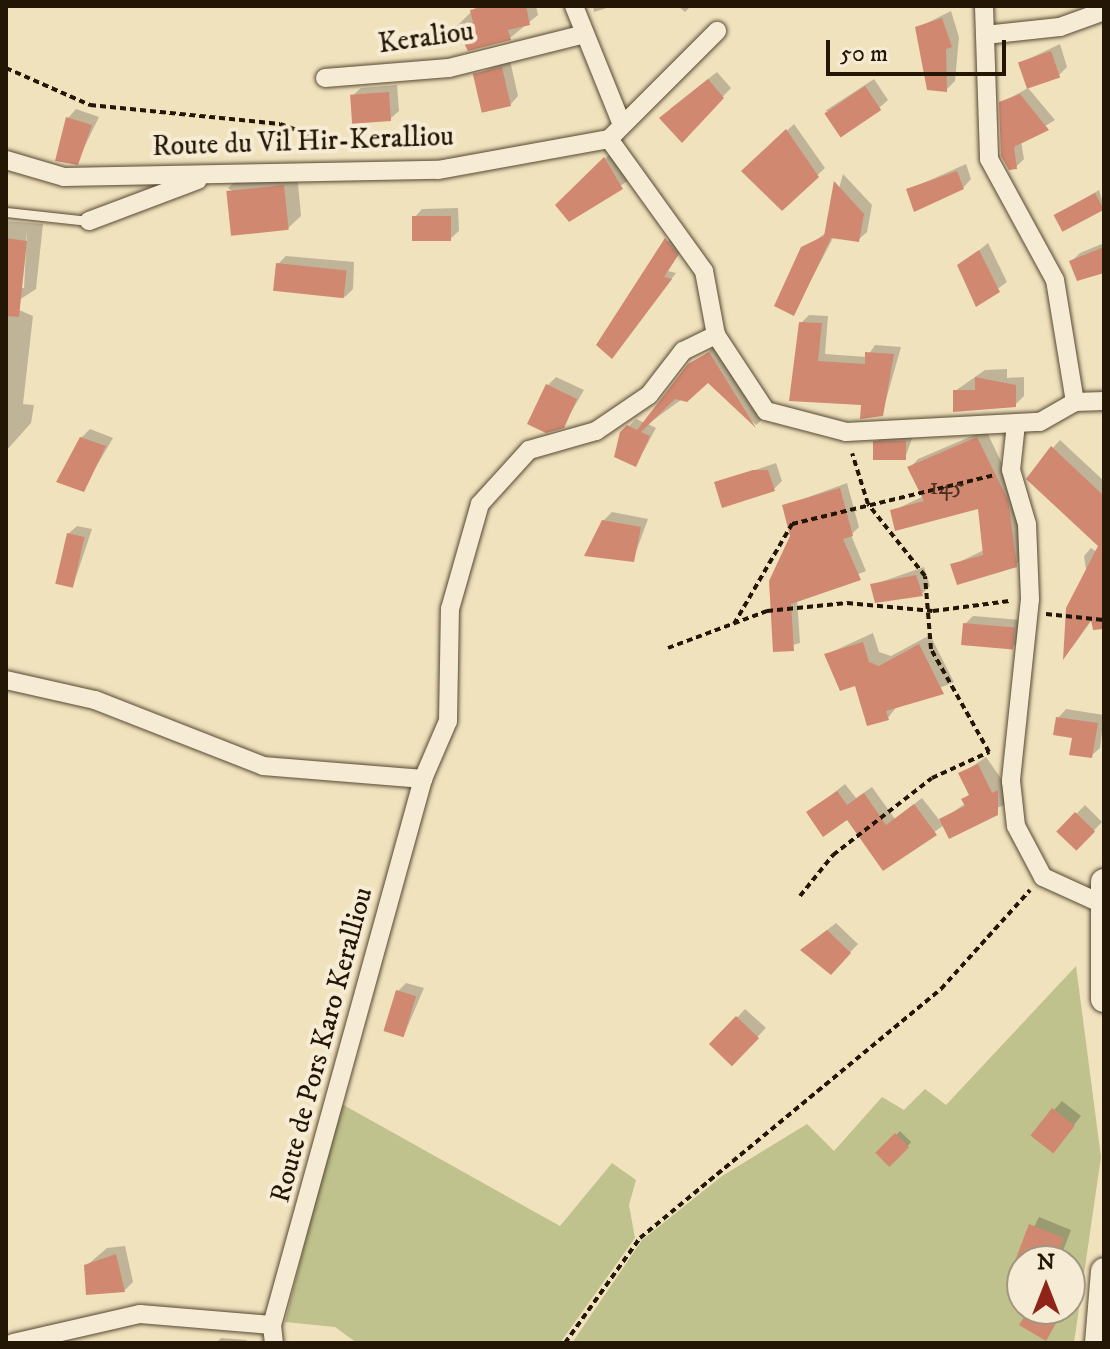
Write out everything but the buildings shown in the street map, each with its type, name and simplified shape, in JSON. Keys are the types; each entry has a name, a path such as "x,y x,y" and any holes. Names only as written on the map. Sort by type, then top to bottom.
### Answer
{"street":[{"path":"574,6 615,132 704,271 716,335 766,411 846,432 1040,422 1075,402 1104,401"},
{"path":"984,6 989,159 1055,280 1067,321 1075,402"},
{"path":"985,35 1060,27 1104,11"},
{"path":"615,132 717,31"},
{"name":"Keraliou","path":"325,78 449,68 581,35"},
{"name":"Route du Vil Hir-Keralliou","path":"6,160 64,177 212,175 304,169 438,170 615,132"},
{"path":"89,221 212,175"},
{"name":"Route de Pors Karo Keralliou","path":"273,1334 423,779 448,721 450,609 480,504 495,480 529,450 596,431 649,395 683,351 716,335"},
{"path":"1016,424 1011,470 1027,524 1030,599 1011,781 1016,826 1043,877 1102,892 1104,999"},
{"path":"6,680 95,700 263,766 423,779"},
{"path":"1098,1343 1104,1271"},
{"path":"13,1343 140,1314 273,1334"}],"lane":[{"path":"6,212 89,221"}],"path":[{"path":"6,68 90,105 280,124 307,134 304,169"},
{"path":"800,896 833,855 932,778 989,752 931,649 933,611 925,576 868,504 846,432"},
{"path":"734,624 792,524 868,504 928,496 1011,470"},
{"path":"668,648 767,611 847,603 933,611 1030,599 1043,614 1104,620"},
{"path":"565,1343 640,1238 941,989 1043,877"}],"green space":[{"path":"1076,966 1101,1157 1086,1260 1086,1245 1006,1245 1006,1325 1077,1325 1074,1343 572,1343 642,1240 722,1176 807,1124 834,1151 882,1097 904,1110 925,1089 946,1105"},
{"path":"340,1103 560,1226 612,1163 636,1180 629,1205 635,1238 560,1343 357,1343 335,1327 285,1322"}]}
